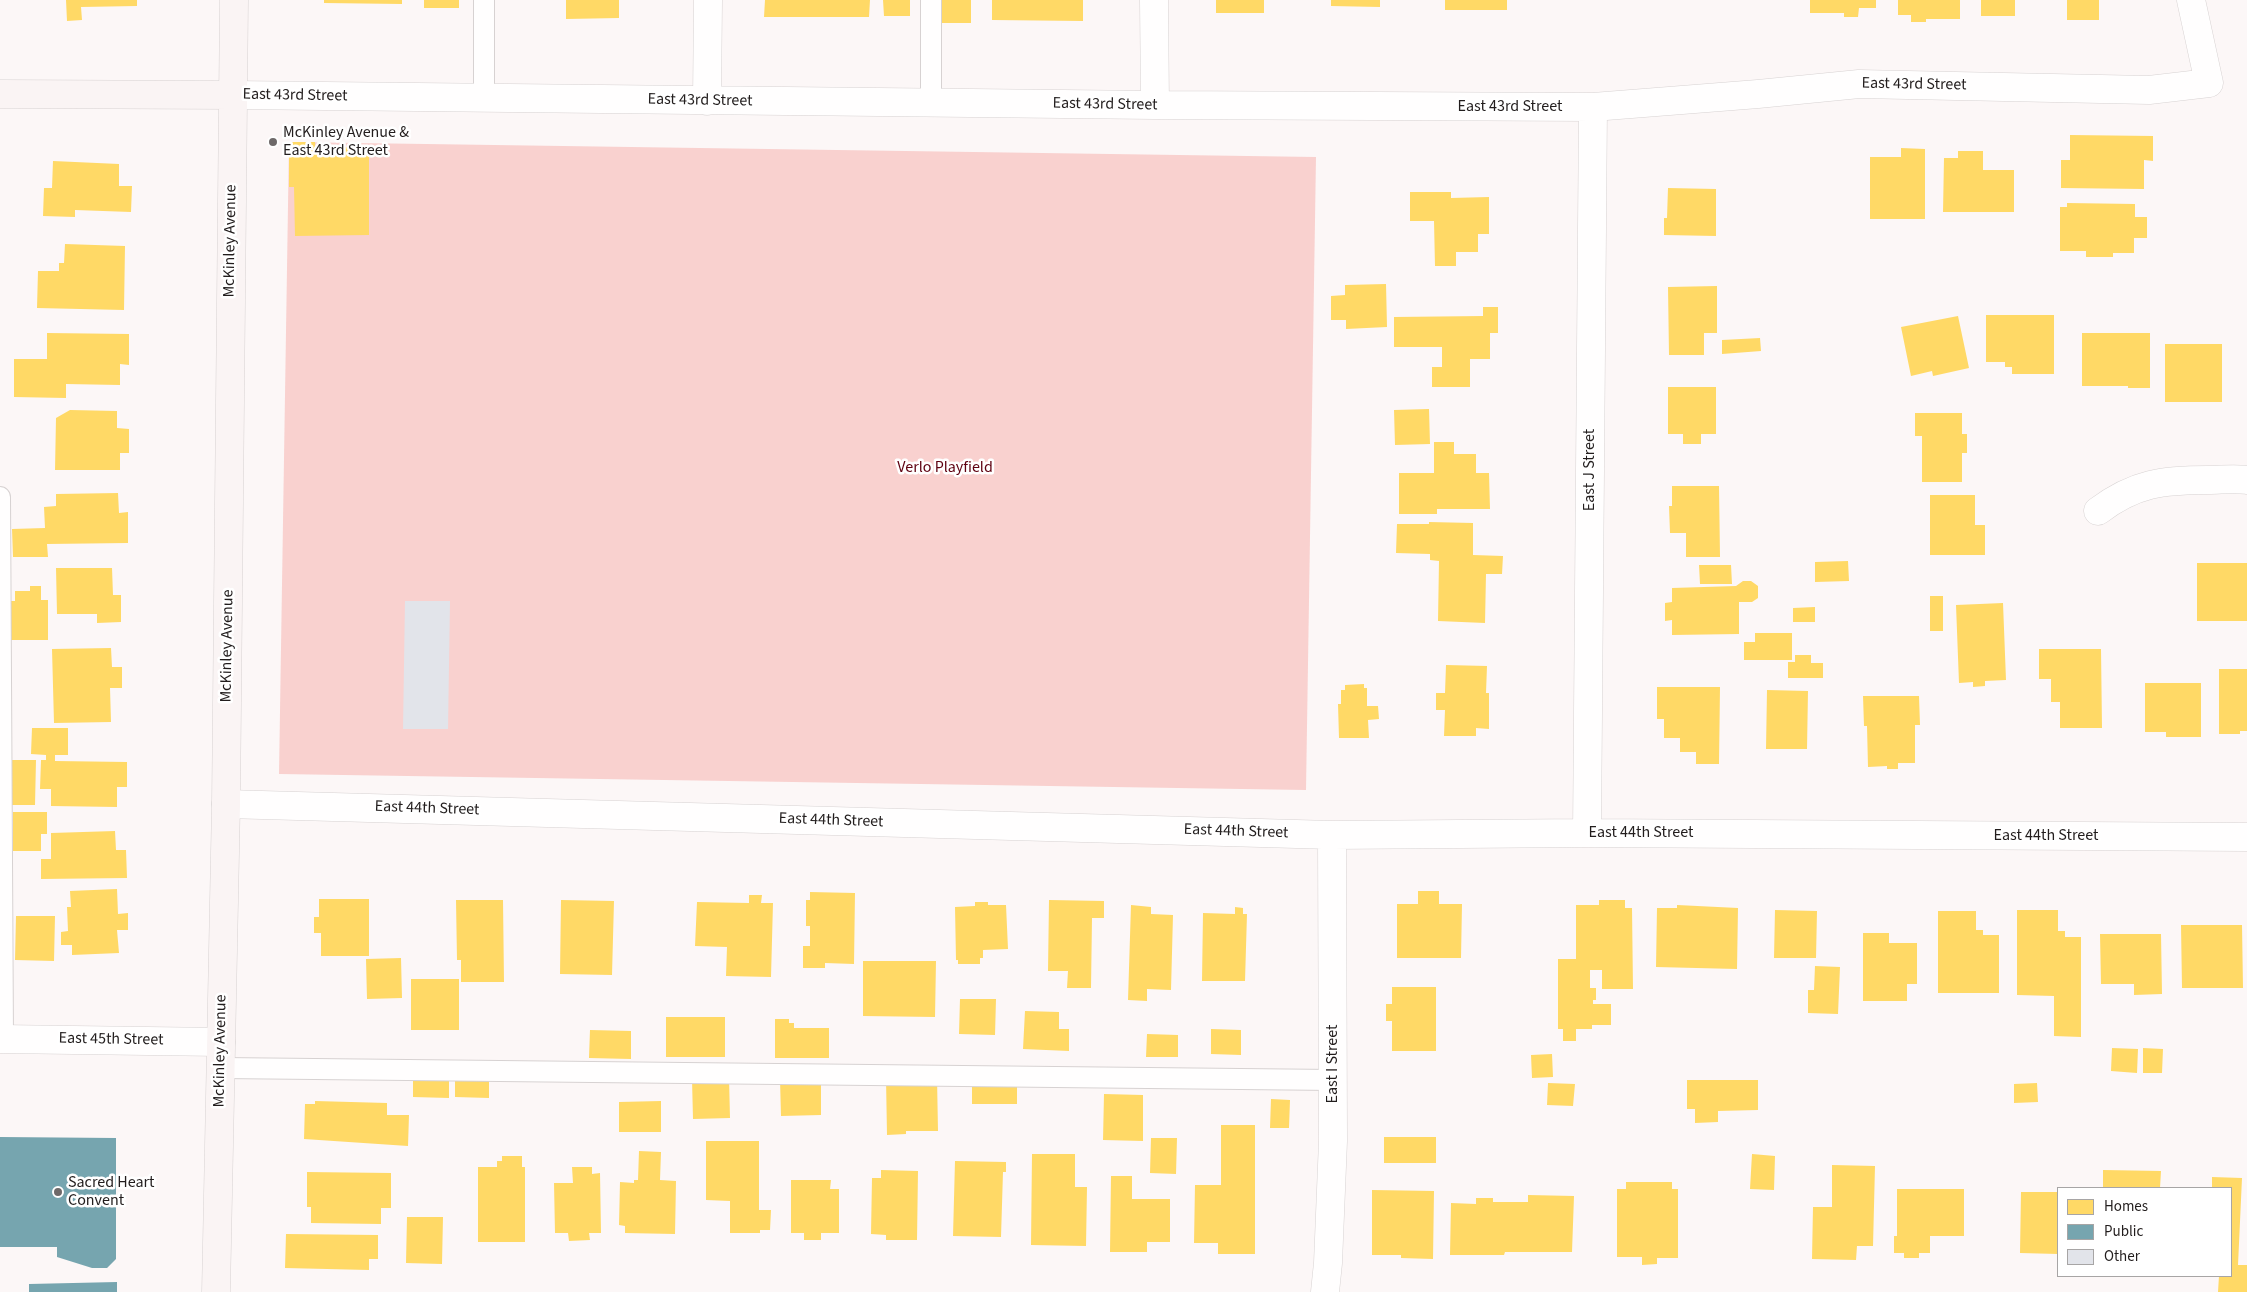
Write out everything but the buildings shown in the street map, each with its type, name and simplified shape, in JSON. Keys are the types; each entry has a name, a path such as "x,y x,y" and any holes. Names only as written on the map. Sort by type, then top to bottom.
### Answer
{"main road":[{"name":"McKinley Avenue","path":"216,1292 226,804 234,0"},
{"name":"East 43rd Street","path":"0,94 232,95"}],"street":[{"path":"707,101 708,0"},
{"path":"1154,0 1154,105"},
{"name":"East 43rd Street","path":"232,95 1154,105 1593,107 1859,84 2149,90 2209,83 2191,0"},
{"name":"East J Street","path":"1587,833 1593,107"},
{"path":"2098,511 2113,500 2142,487 2168,480 2247,480"},
{"name":"East 44th Street","path":"226,804 1332,835 1587,833 2247,837"},
{"name":"East I Street","path":"1324,1292 1328,1263 1334,1141 1332,835"},
{"name":"East 45th Street","path":"2,1039 221,1055"}],"lane":[{"path":"484,0 484,98"},
{"path":"931,0 931,103"},
{"path":"0,496 2,1039"},
{"path":"221,1055 1333,1080"}],"green space":[{"name":"Verlo Playfield","path":"289,142 1316,157 1306,790 279,774"}],"place":[{"name":"McKinley Avenue & East 43rd Street","path":"273,142"},
{"name":"Sacred Heart Convent","path":"58,1192"}]}
